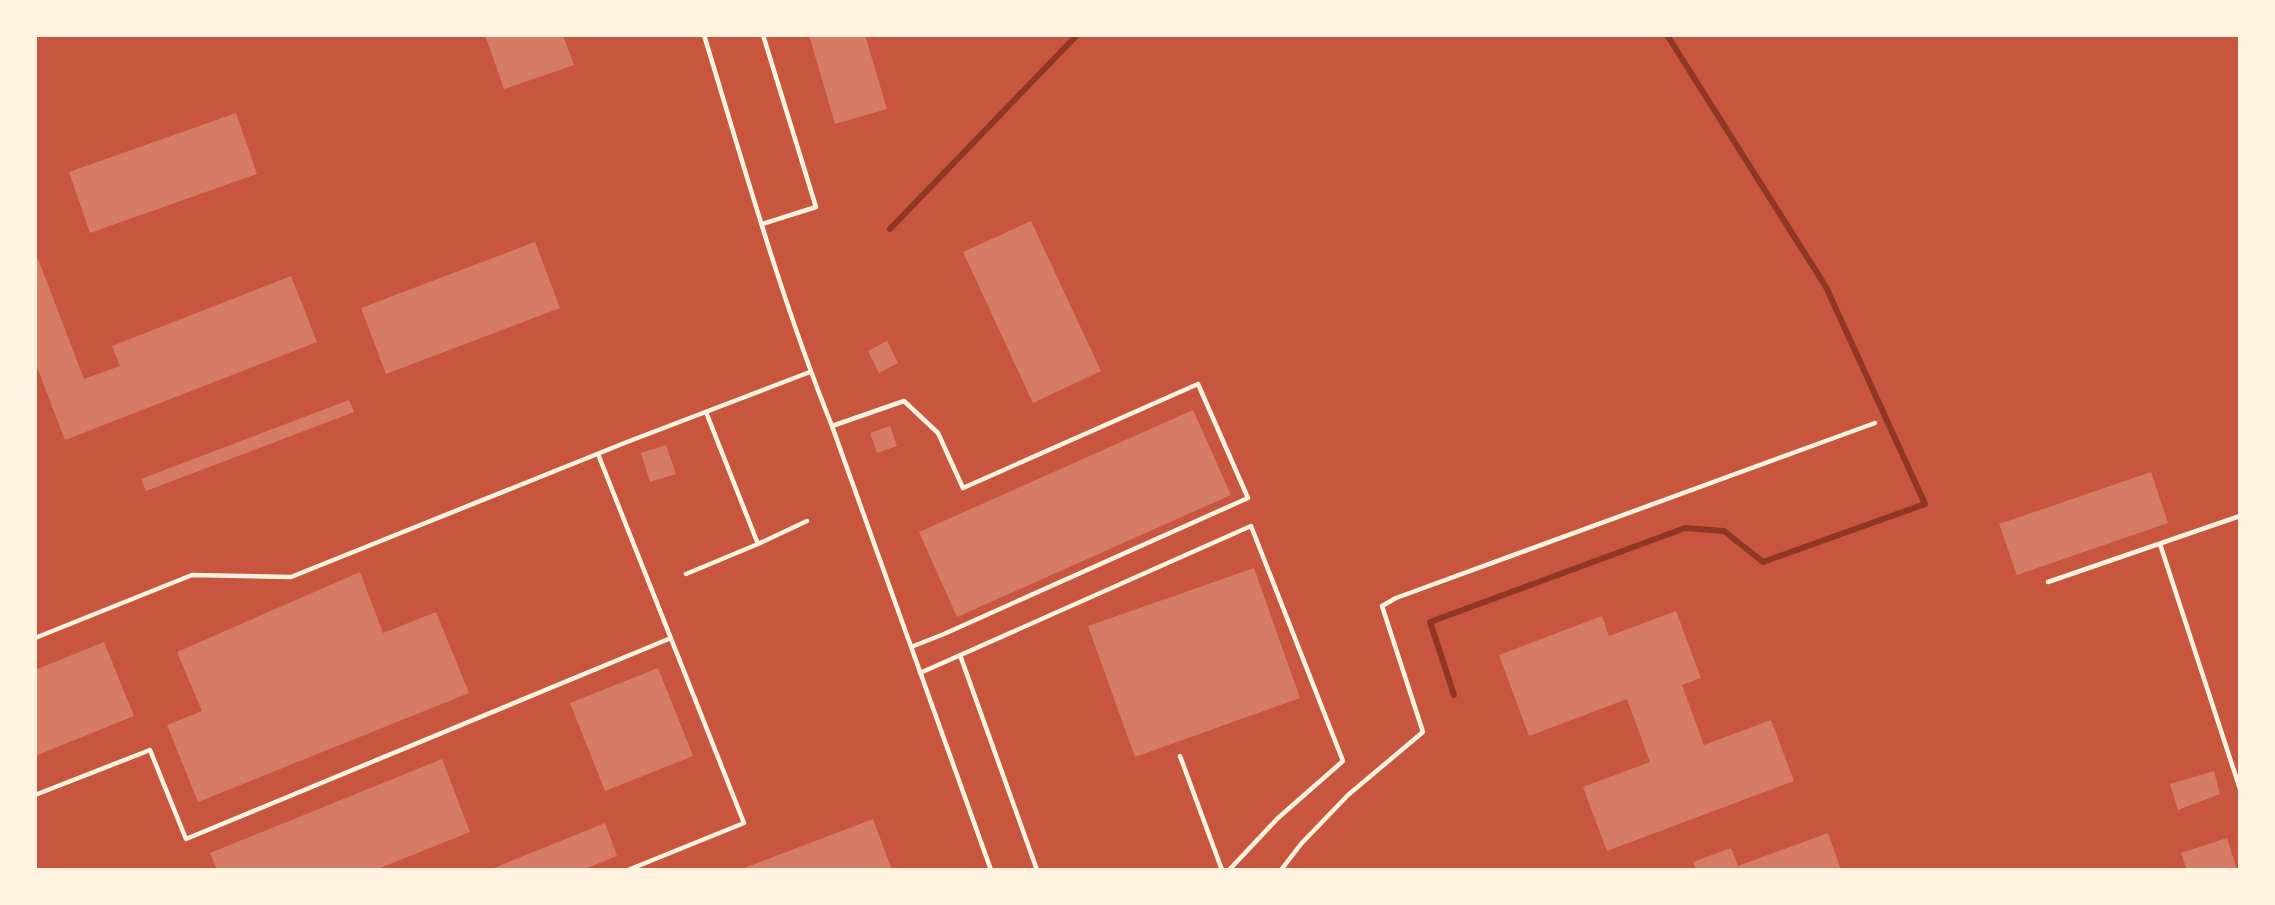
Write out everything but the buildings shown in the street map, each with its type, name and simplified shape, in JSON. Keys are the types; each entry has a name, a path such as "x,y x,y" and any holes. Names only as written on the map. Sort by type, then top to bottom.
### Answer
{"lane":[{"path":"704,35 810,372 832,426 991,870"},
{"path":"762,224 816,207 763,35"},
{"path":"35,638 192,575 291,577 810,372"},
{"path":"832,426 904,401 937,433 963,488 1198,384 1248,498 911,647"},
{"path":"706,412 758,544"},
{"path":"1281,870 1301,844 1348,795 1423,732 1382,606 1396,598 1875,423"},
{"path":"598,454 744,823 628,870"},
{"path":"2048,582 2240,516"},
{"path":"686,574 807,521"},
{"path":"920,673 1251,526 1343,761 1278,818 1229,870"},
{"path":"2160,544 2240,789"},
{"path":"35,795 150,750 186,839 671,638"},
{"path":"960,655 1037,870"},
{"path":"1180,756 1222,870"}],"waterway":[{"path":"890,229 1077,35"},
{"path":"1454,695 1430,622 1685,528 1724,531 1763,562 1925,504 1826,287 1667,35"}]}
